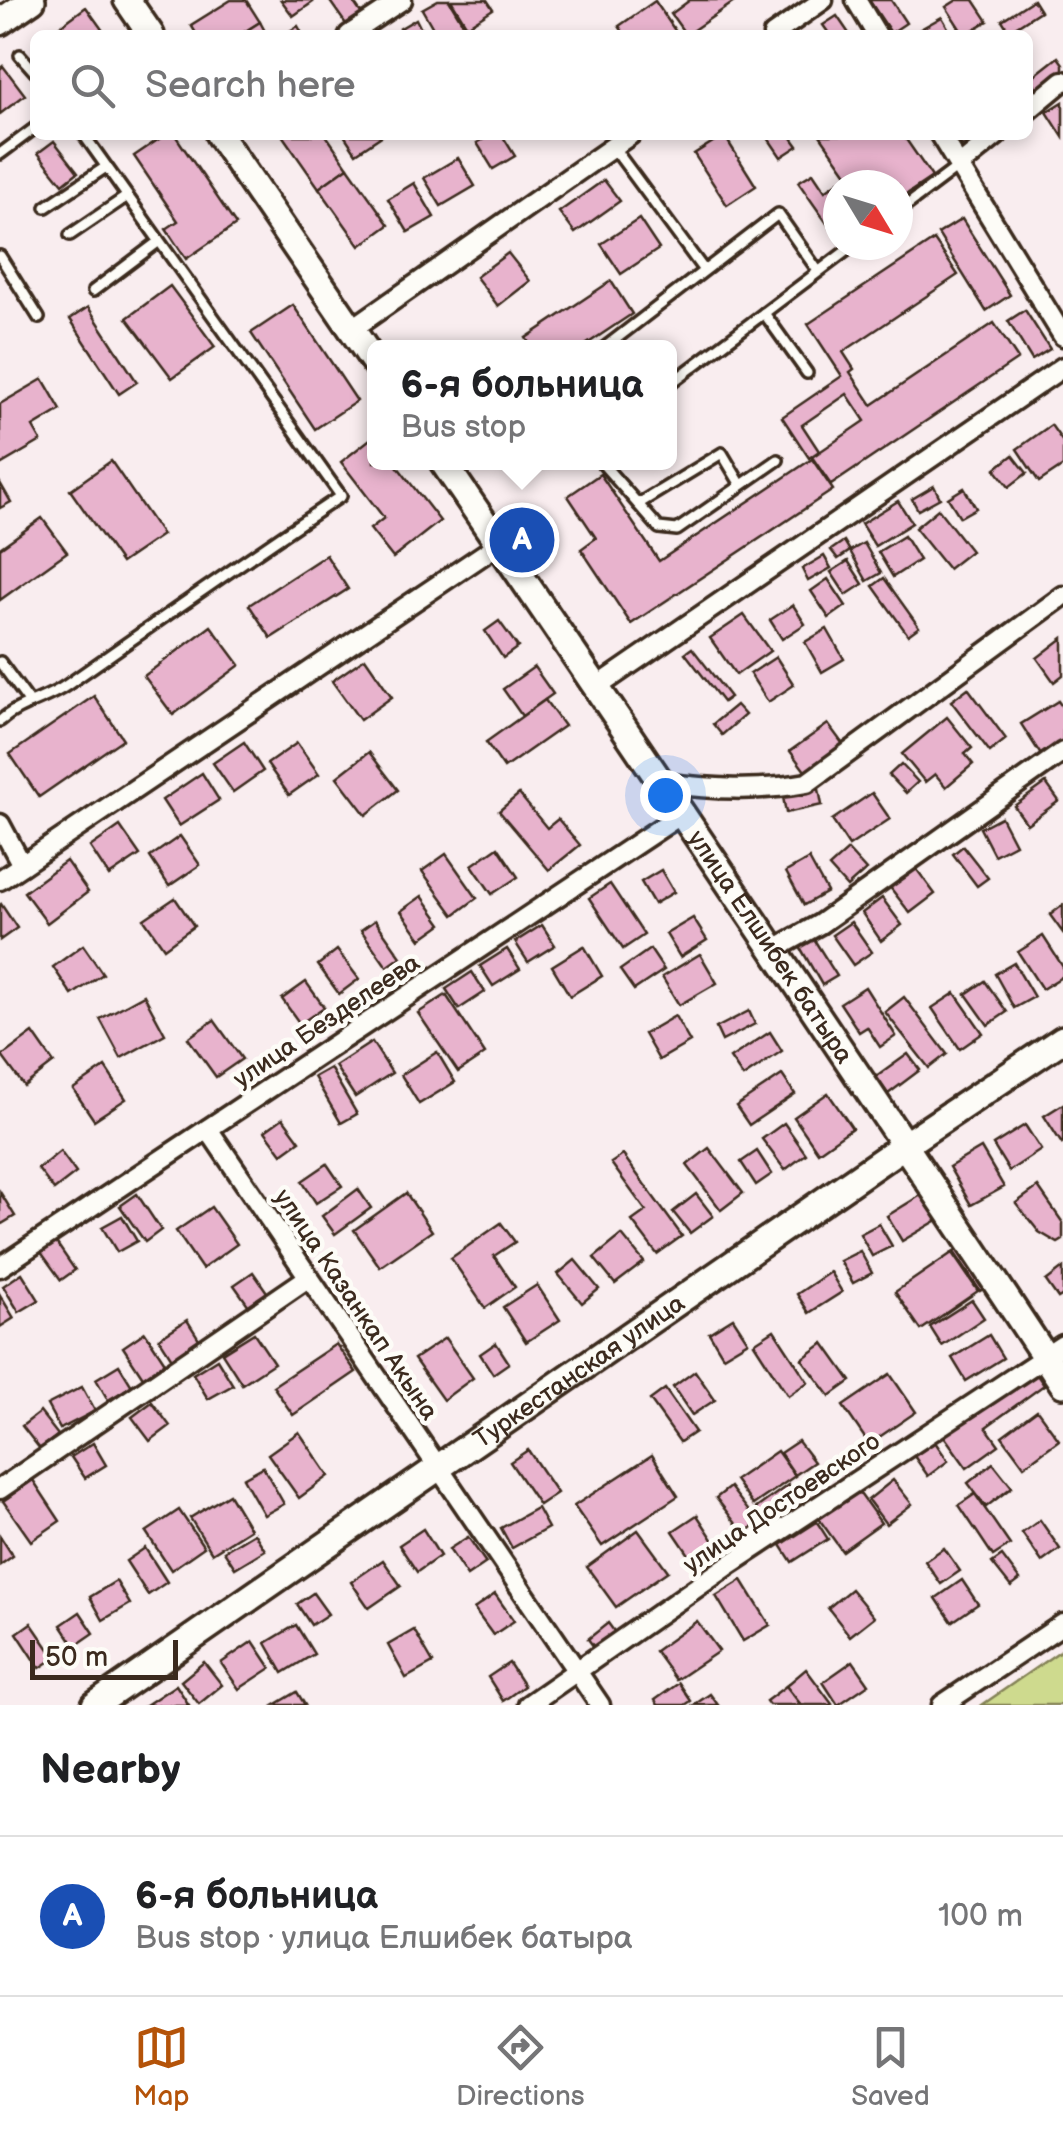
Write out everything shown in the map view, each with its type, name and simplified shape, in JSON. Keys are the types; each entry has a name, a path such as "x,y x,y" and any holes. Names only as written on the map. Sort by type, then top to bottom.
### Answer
{"street":[{"path":"0,22 32,0"},
{"path":"127,0 148,30"},
{"path":"357,30 402,0"},
{"path":"780,30 823,0"},
{"path":"856,0 875,30"},
{"path":"1033,106 1063,81"},
{"path":"222,140 367,352"},
{"path":"352,329 623,140"},
{"path":"943,140 1063,336"},
{"path":"959,166 991,140"},
{"path":"597,687 1063,367"},
{"name":"улица Елшибек батыра","path":"448,470 680,815 775,949 903,1146 1054,1351 1063,1384"},
{"path":"0,880 499,544"},
{"path":"660,784 772,790 808,783 1063,596"},
{"path":"775,949 820,924 1063,752"},
{"name":"улица Безделеева","path":"0,1268 680,815"},
{"path":"0,824 22,865"},
{"name":"Туркестанская улица","path":"95,1705 1063,1039"},
{"name":"улица Казанкап Акына","path":"208,1129 600,1705"},
{"path":"0,1489 309,1278"},
{"name":"улица Достоевского","path":"528,1705 726,1567 1054,1351"},
{"path":"942,1705 1063,1624"}],"lane":[{"path":"20,55 30,66"},
{"path":"0,154 30,132"},
{"path":"0,721 14,709 56,692 341,496 87,140"},
{"path":"613,147 703,269"},
{"path":"913,201 959,166"},
{"path":"46,208 106,167"},
{"path":"70,235 126,197"},
{"path":"614,340 778,214 818,272"},
{"path":"93,290 158,242"},
{"path":"0,256 39,318"},
{"path":"677,379 834,260"},
{"path":"764,313 807,373"},
{"path":"638,504 722,453 741,486"},
{"path":"608,470 659,528 677,530 778,460"},
{"path":"0,662 30,703"}],"green space":[{"path":"1063,1649 1063,1705 982,1705"}],"building":[{"path":"231,0 246,0 260,22 247,30 194,30 191,25"},
{"path":"281,0 311,0 313,2 293,16"},
{"path":"329,0 352,0 363,16 348,27"},
{"path":"438,0 449,0 464,25 456,30 434,30 422,9"},
{"path":"451,0 487,0 493,9 467,26"},
{"path":"690,0 734,2 693,30 682,30 671,14"},
{"path":"869,0 891,0 906,23 889,30"},
{"path":"957,0 974,0 988,21 973,30 961,30 946,7"},
{"path":"1033,0 1040,11 1011,30 1002,20"},
{"path":"655,1 675,30 622,30 619,26"},
{"path":"86,7 102,30 55,30"},
{"path":"837,16 847,30 826,30 823,25"},
{"path":"942,17 949,30 919,30"},
{"path":"416,19 422,30 400,30"},
{"path":"260,22 264,30 250,30"},
{"path":"1058,57 1063,64 1063,78 1042,94 1033,77"},
{"path":"3,66 25,95 0,114 0,69"},
{"path":"1063,102 1063,137 1047,112"},
{"path":"158,140 178,140 236,225 186,259 166,229 178,221 134,156"},
{"path":"285,140 329,140 348,167 319,188"},
{"path":"347,140 376,140 356,153"},
{"path":"505,140 515,156 493,169 477,143"},
{"path":"716,140 727,140 756,186 727,205 694,154"},
{"path":"769,140 794,140 798,146 781,157"},
{"path":"824,140 906,140 932,177 913,190 913,170 844,170"},
{"path":"54,141 78,172 63,184 38,153"},
{"path":"458,158 475,186 441,206 424,178"},
{"path":"348,167 389,225 360,246 319,188"},
{"path":"813,173 823,188 823,218 798,182"},
{"path":"604,180 620,201 575,233 559,212"},
{"path":"414,183 434,217 408,232 388,199"},
{"path":"639,219 659,249 621,274 601,244"},
{"path":"962,219 1010,295 986,311 938,234"},
{"path":"934,240 958,275 843,352 854,369 850,372 872,405 994,323 1018,359 831,485 812,457 865,421 847,394 802,425 819,451 809,458 782,417 842,376 808,324 904,260 913,260 913,254"},
{"path":"508,253 530,281 498,306 476,277"},
{"path":"611,281 632,314 593,340 526,338"},
{"path":"170,286 215,347 172,378 127,318"},
{"path":"293,305 357,401 315,429 251,333"},
{"path":"88,307 137,382 119,394 70,319"},
{"path":"1025,310 1050,349 1032,360 1008,321"},
{"path":"43,379 61,410 33,427 41,441 0,465 0,404"},
{"path":"1051,425 1063,442 1063,466 1039,482 1017,449"},
{"path":"367,442 367,470 400,470 440,521 393,558 370,529 384,518 341,462"},
{"path":"1013,455 1027,473 1009,487 995,469"},
{"path":"812,459 833,490 631,624 581,549 596,538 568,496 600,474 659,561"},
{"path":"111,461 162,535 121,563 70,490"},
{"path":"0,483 11,502 0,508"},
{"path":"934,486 940,498 918,510 912,499"},
{"path":"964,488 976,508 960,517 948,498"},
{"path":"898,501 912,523 875,546 861,524"},
{"path":"938,509 971,551 948,569 915,528"},
{"path":"42,518 67,552 0,600 0,548"},
{"path":"904,536 919,560 893,577 878,552"},
{"path":"844,541 850,551 838,559 831,550"},
{"path":"864,543 881,573 867,581 850,551"},
{"path":"326,555 348,589 271,638 249,605"},
{"path":"824,556 831,568 808,581 802,569"},
{"path":"848,561 863,584 846,595 831,572"},
{"path":"884,578 919,627 908,635 873,586"},
{"path":"828,579 846,606 829,618 811,591"},
{"path":"793,605 805,624 782,639 770,620"},
{"path":"744,615 770,651 736,675 710,638"},
{"path":"499,621 518,647 503,658 485,631"},
{"path":"211,626 240,665 173,715 144,676"},
{"path":"827,629 844,659 822,672 805,642"},
{"path":"1063,638 1063,675 1054,682 1037,658"},
{"path":"692,648 730,697 723,702 685,653"},
{"path":"776,657 794,685 768,702 750,674"},
{"path":"365,658 392,697 360,720 332,681"},
{"path":"534,667 553,694 522,716 503,689"},
{"path":"968,688 1006,739 990,752 951,701"},
{"path":"94,696 123,739 39,797 10,754"},
{"path":"545,700 564,726 504,768 486,742"},
{"path":"1058,701 1063,708 1063,741 1041,755 1021,724"},
{"path":"736,705 745,715 722,735 713,724"},
{"path":"947,717 972,748 965,754 973,764 946,787 935,774 925,782 902,754"},
{"path":"828,724 845,747 808,775 790,751"},
{"path":"244,742 263,771 233,792 213,763"},
{"path":"297,743 319,774 289,795 267,764"},
{"path":"369,752 398,790 366,815 337,777"},
{"path":"901,764 918,782 906,793 889,775"},
{"path":"202,773 219,800 179,826 162,800"},
{"path":"1046,783 1059,801 1027,824 1014,806"},
{"path":"819,789 822,805 786,813 783,797"},
{"path":"872,793 890,819 849,846 832,820"},
{"path":"519,794 547,828 558,819 580,845 549,870 499,811"},
{"path":"1001,817 1015,844 994,855 980,828"},
{"path":"120,826 140,855 109,876 90,847"},
{"path":"180,836 200,865 169,886 150,857"},
{"path":"963,846 988,878 977,886 953,854"},
{"path":"498,847 518,877 492,894 472,865"},
{"path":"848,850 866,870 847,887 829,867"},
{"path":"446,854 477,898 454,915 422,871"},
{"path":"809,859 827,892 804,905 786,872"},
{"path":"66,861 88,892 47,923 24,892"},
{"path":"915,867 935,894 910,913 889,886"},
{"path":"661,870 674,892 654,904 641,882"},
{"path":"610,884 644,935 623,949 589,898"},
{"path":"422,896 442,924 421,939 401,911"},
{"path":"175,898 194,926 164,948 144,919"},
{"path":"882,898 902,925 881,941 862,913"},
{"path":"0,905 17,928 0,940"},
{"path":"1063,905 1063,933 1050,915"},
{"path":"693,918 707,940 680,957 666,934"},
{"path":"375,920 401,957 387,967 361,930"},
{"path":"851,922 872,952 853,965 832,935"},
{"path":"542,925 555,945 528,962 515,942"},
{"path":"1043,936 1063,967 1063,976 1042,989 1018,952"},
{"path":"813,938 837,976 822,985 800,947"},
{"path":"83,945 103,974 72,995 53,967"},
{"path":"584,946 602,976 570,996 552,966"},
{"path":"507,949 520,969 493,986 480,966"},
{"path":"650,949 664,970 634,990 620,970"},
{"path":"337,950 359,979 339,994 318,965"},
{"path":"700,954 717,983 679,1005 662,977"},
{"path":"1014,963 1034,997 1014,1008 995,974"},
{"path":"472,972 485,992 459,1009 446,989"},
{"path":"985,981 1007,1012 988,1025 966,994"},
{"path":"306,982 324,1007 300,1024 282,999"},
{"path":"865,987 896,1036 880,1047 867,1027 859,1032 840,1003"},
{"path":"955,993 983,1033 960,1049 932,1008"},
{"path":"144,995 165,1034 121,1058 100,1019"},
{"path":"446,995 485,1054 458,1072 418,1013"},
{"path":"904,997 947,1054 929,1068 885,1012"},
{"path":"749,1011 755,1024 722,1041 716,1028"},
{"path":"675,1016 690,1042 659,1060 644,1034"},
{"path":"214,1020 242,1059 216,1077 188,1038"},
{"path":"770,1032 782,1051 743,1077 730,1058"},
{"path":"33,1033 54,1063 24,1086 2,1056"},
{"path":"372,1042 392,1073 355,1097 335,1066"},
{"path":"437,1052 455,1082 419,1104 401,1075"},
{"path":"908,1054 920,1070 888,1094 876,1077"},
{"path":"105,1067 126,1099 94,1120 73,1089"},
{"path":"330,1068 357,1114 341,1123 314,1077"},
{"path":"782,1075 795,1094 749,1125 736,1106"},
{"path":"828,1093 852,1128 818,1152 794,1117"},
{"path":"1063,1104 1063,1143 1062,1144 1044,1116"},
{"path":"283,1118 300,1141 282,1154 265,1131"},
{"path":"784,1123 806,1154 785,1170 762,1139"},
{"path":"1025,1125 1041,1150 1009,1171 993,1145"},
{"path":"709,1148 743,1193 721,1210 687,1165"},
{"path":"981,1148 1004,1187 971,1205 949,1167"},
{"path":"60,1151 76,1173 54,1190 38,1169"},
{"path":"757,1151 772,1174 756,1185 741,1162"},
{"path":"623,1155 682,1236 657,1254 632,1221 646,1211 611,1163"},
{"path":"327,1164 342,1186 316,1203 302,1181"},
{"path":"1038,1187 1063,1223 1063,1240 1058,1243 1039,1232 1016,1203"},
{"path":"358,1189 371,1208 335,1234 322,1216"},
{"path":"0,1192 15,1216 0,1225"},
{"path":"926,1192 941,1218 902,1241 887,1216"},
{"path":"406,1193 432,1231 380,1267 354,1230"},
{"path":"137,1194 161,1230 145,1242 120,1206"},
{"path":"696,1194 713,1216 690,1233 673,1212"},
{"path":"211,1207 237,1244 202,1269 176,1231"},
{"path":"122,1216 137,1241 117,1252 102,1227"},
{"path":"501,1223 515,1242 494,1256 515,1287 485,1308 451,1258"},
{"path":"879,1224 892,1246 872,1256 860,1234"},
{"path":"622,1235 644,1262 615,1284 594,1258"},
{"path":"53,1238 75,1270 61,1280 38,1248"},
{"path":"962,1246 989,1285 980,1291 954,1252"},
{"path":"860,1251 872,1273 853,1283 840,1261"},
{"path":"952,1253 978,1291 921,1330 895,1292"},
{"path":"575,1260 599,1289 582,1303 558,1274"},
{"path":"1063,1268 1063,1295 1058,1298 1046,1281"},
{"path":"253,1272 269,1295 251,1309 234,1285"},
{"path":"830,1272 842,1292 809,1313 797,1294"},
{"path":"22,1273 39,1300 19,1312 3,1286"},
{"path":"537,1285 560,1320 526,1342 503,1307"},
{"path":"0,1295 14,1318 0,1327"},
{"path":"972,1300 984,1318 942,1346 930,1327"},
{"path":"733,1318 748,1341 723,1356 709,1333"},
{"path":"187,1320 201,1342 173,1360 159,1338"},
{"path":"774,1330 808,1382 788,1396 754,1343"},
{"path":"145,1332 166,1364 144,1379 123,1347"},
{"path":"254,1333 274,1363 242,1384 222,1353"},
{"path":"989,1335 1003,1358 966,1381 952,1358"},
{"path":"445,1338 473,1378 443,1400 414,1359"},
{"path":"496,1343 509,1363 493,1374 480,1354"},
{"path":"824,1343 851,1381 830,1396 802,1359"},
{"path":"336,1344 356,1372 293,1415 273,1386"},
{"path":"217,1359 233,1385 208,1399 193,1374"},
{"path":"119,1365 132,1386 108,1400 96,1379"},
{"path":"695,1371 715,1400 692,1415 673,1387"},
{"path":"1035,1372 1044,1385 986,1427 999,1445 967,1468 944,1436"},
{"path":"890,1374 916,1412 869,1444 843,1406"},
{"path":"82,1387 95,1411 60,1429 47,1405"},
{"path":"665,1389 695,1432 680,1442 650,1400"},
{"path":"152,1402 170,1426 150,1441 132,1417"},
{"path":"1037,1410 1059,1440 1024,1466 1002,1436"},
{"path":"40,1412 58,1435 40,1449 22,1426"},
{"path":"299,1432 329,1476 299,1498 268,1454"},
{"path":"798,1441 814,1462 795,1475 780,1453"},
{"path":"935,1442 948,1461 928,1476 914,1456"},
{"path":"93,1443 106,1465 85,1478 71,1457"},
{"path":"528,1450 557,1493 539,1505 510,1462"},
{"path":"777,1451 795,1476 753,1505 735,1480"},
{"path":"652,1455 678,1496 602,1546 574,1506"},
{"path":"993,1463 1012,1487 986,1507 968,1483"},
{"path":"263,1467 284,1504 264,1515 243,1478"},
{"path":"33,1480 60,1521 31,1541 3,1501"},
{"path":"893,1480 912,1504 886,1524 868,1500"},
{"path":"788,1485 793,1493 760,1516 755,1509"},
{"path":"730,1487 758,1523 744,1534 716,1498"},
{"path":"858,1491 881,1523 842,1551 819,1519"},
{"path":"229,1494 250,1529 212,1553 190,1518"},
{"path":"975,1494 1010,1545 993,1556 959,1505"},
{"path":"537,1508 548,1528 512,1548 501,1528"},
{"path":"179,1510 204,1547 171,1570 146,1532"},
{"path":"697,1515 718,1547 694,1562 673,1531"},
{"path":"1040,1520 1060,1549 1042,1562 1022,1533"},
{"path":"817,1522 828,1539 792,1562 781,1545"},
{"path":"423,1529 440,1556 417,1572 399,1545"},
{"path":"638,1530 668,1571 616,1607 587,1567"},
{"path":"254,1533 265,1550 235,1568 224,1551"},
{"path":"0,1536 13,1556 0,1565"},
{"path":"468,1537 486,1563 467,1576 449,1549"},
{"path":"145,1548 167,1582 148,1595 126,1561"},
{"path":"944,1548 960,1571 941,1584 925,1561"},
{"path":"1002,1556 1020,1580 1011,1587 992,1563"},
{"path":"383,1560 401,1586 369,1608 351,1582"},
{"path":"742,1580 770,1625 743,1641 716,1596"},
{"path":"962,1580 978,1604 952,1622 936,1598"},
{"path":"116,1581 130,1604 103,1620 90,1597"},
{"path":"851,1589 874,1617 850,1636 828,1608"},
{"path":"313,1593 328,1614 311,1625 297,1604"},
{"path":"495,1594 514,1621 493,1635 474,1609"},
{"path":"80,1612 94,1633 75,1646 61,1625"},
{"path":"697,1621 719,1651 676,1680 655,1651"},
{"path":"31,1623 55,1658 40,1668 17,1633"},
{"path":"608,1623 619,1638 599,1654 588,1639"},
{"path":"296,1625 314,1654 283,1673 266,1643"},
{"path":"414,1630 433,1663 406,1678 388,1645"},
{"path":"253,1641 271,1668 239,1689 221,1663"},
{"path":"853,1661 869,1684 838,1705 823,1682"},
{"path":"204,1662 222,1685 199,1704 181,1681"},
{"path":"509,1663 524,1686 503,1701 488,1677"},
{"path":"806,1669 832,1704 801,1705 786,1686"},
{"path":"679,1683 691,1701 685,1705 658,1705 655,1700"},
{"path":"176,1685 189,1705 146,1705"},
{"path":"786,1686 801,1705 769,1705 766,1701"},
{"path":"297,1692 305,1705 275,1705"},
{"path":"710,1694 718,1705 694,1705"}],"place":[{"name":"6-я больница","path":"522,540"}]}
